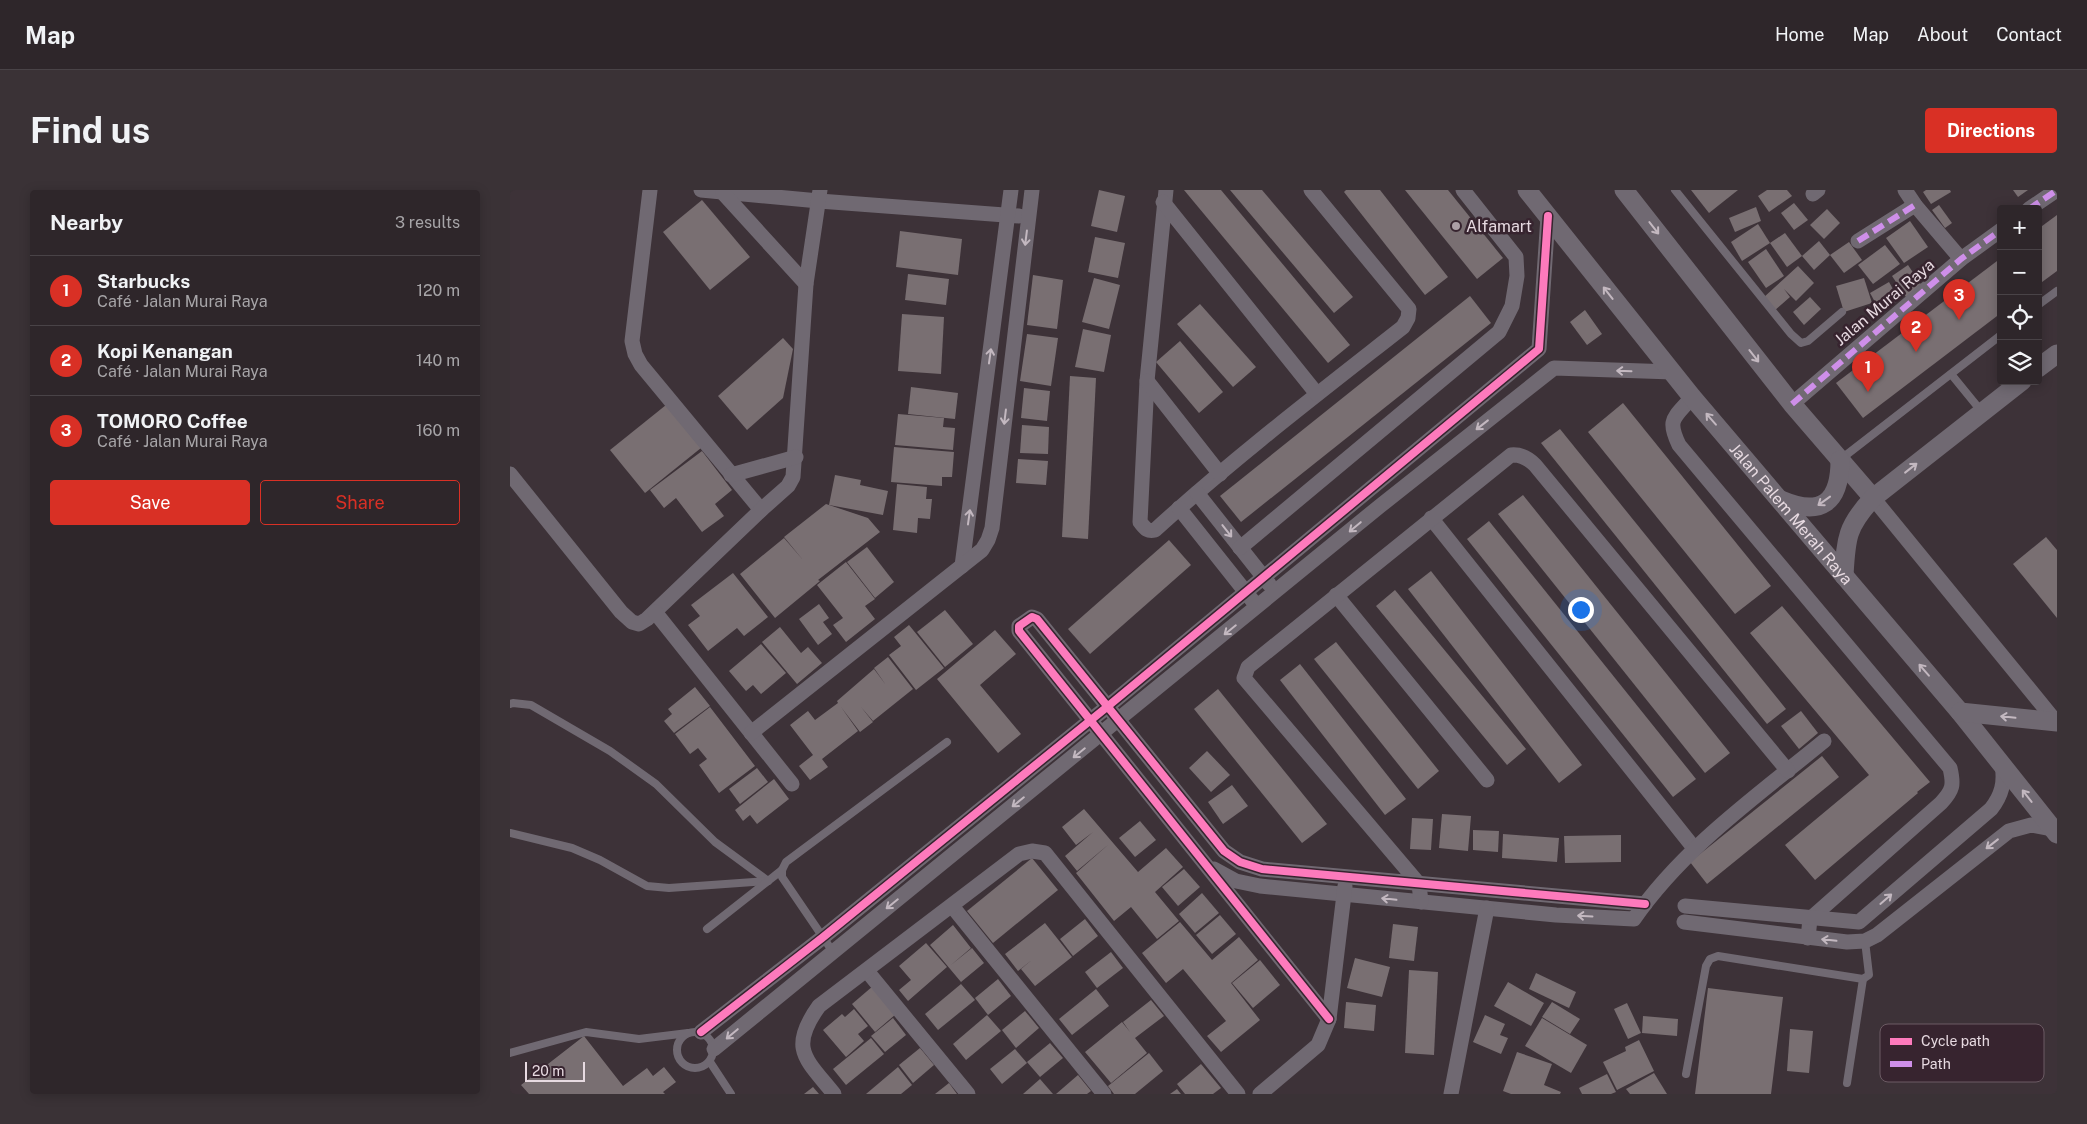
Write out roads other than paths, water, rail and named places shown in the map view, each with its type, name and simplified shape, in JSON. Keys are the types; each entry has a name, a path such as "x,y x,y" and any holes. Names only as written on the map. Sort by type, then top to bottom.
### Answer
{"street":[{"path":"650,190 632,340 635,354 641,365 761,510"},
{"path":"702,190 820,196 1029,217"},
{"path":"962,566 1012,190"},
{"path":"751,732 982,550 988,540 992,528 1032,190"},
{"path":"1164,196 1147,382 1140,522 1145,529 1150,531 1155,530 1317,394 1403,327 1408,318 1409,309 1311,190"},
{"path":"1240,548 1499,332 1512,306 1517,276 1516,256 1463,190"},
{"name":"Jalan Palem Merah Raya","path":"1527,190 1692,397 1960,712 2055,831"},
{"path":"1624,190 1792,404 1873,498 2057,723"},
{"path":"1905,190 1915,205 1961,259"},
{"path":"2035,205 2057,190"},
{"path":"723,192 806,284"},
{"path":"510,474 621,612 632,622 639,624 655,612 788,486 793,477 796,457 806,284 820,196"},
{"path":"1164,196 1317,394"},
{"path":"1858,241 1915,205"},
{"path":"1548,216 1539,349 1554,368"},
{"name":"Jalan Murai Raya","path":"1792,404 1961,259 1997,233"},
{"path":"695,1032 822,938 1090,721 1539,349"},
{"path":"2042,365 2057,354"},
{"path":"712,1056 833,952 1276,593 1380,506 1554,368 1673,372"},
{"path":"1147,382 1220,474"},
{"path":"1844,576 1845,549 1851,525 1873,498 2017,385"},
{"path":"1692,397 1672,421 1672,430 1679,445 1950,768 1953,782 1950,794 1810,919 1808,938"},
{"path":"1448,426 1461,441"},
{"path":"1421,902 1419,884 1244,678 1248,668 1511,455 1518,454 1527,458 1542,473 1788,771"},
{"path":"731,475 796,457"},
{"path":"1780,499 1806,508 1819,506 1837,490 1840,477 1840,460"},
{"path":"1368,492 1380,506"},
{"path":"1197,493 1276,593"},
{"path":"1179,508 1258,607"},
{"path":"1431,518 1694,848"},
{"path":"1336,595 1487,780"},
{"path":"655,612 792,784"},
{"path":"1329,1019 1160,805 1090,721 1019,631 1019,626 1032,617 1037,619 1224,851 1240,862 1262,869 1645,904"},
{"path":"1960,712 2057,723"},
{"path":"1208,866 1236,881 1260,886 1556,915 1634,919 1694,848 1824,741"},
{"path":"1685,906 1859,922 1991,809 1999,799 2002,788 2004,776 2002,764"},
{"path":"1160,805 1177,791"},
{"path":"1684,922 1808,938 1866,942 2009,830 2031,825 2055,831"},
{"path":"834,1094 804,1057 802,1043 807,1024 819,1006 1019,854 1032,851 1044,852 1238,1094"},
{"path":"1260,1094 1318,1045 1329,1019 1345,877"},
{"path":"1556,915 1559,896"},
{"path":"952,906 1104,1094"},
{"path":"1451,1094 1487,908"},
{"path":"866,971 968,1094"}],"lane":[{"path":"1675,190 1801,344 1808,341 1842,312"},
{"path":"2042,302 2057,291"},
{"path":"1840,460 1997,338"},
{"path":"1951,374 1982,412"},
{"path":"510,704 513,702 531,705 610,752 656,784 715,842 768,881"},
{"path":"707,929 782,870 786,862 947,742"},
{"path":"510,833 572,848 647,886 668,888 768,881"},
{"path":"782,870 782,876 833,952"},
{"path":"1847,1083 1863,979 1869,974 1866,942"},
{"path":"1686,1074 1706,966 1710,959 1718,956 1863,979"},
{"path":"510,1053 586,1032 639,1039 695,1032 710,1039 712,1056 731,1094"},
{"path":"695,1032 679,1042 677,1055 680,1061 692,1068 705,1066 712,1056"}],"place":[{"name":"Alfamart","path":"1456,226"},
{"name":"TOMORO Coffee","path":"1959,320"},
{"name":"Kopi Kenangan","path":"1916,352"},
{"name":"Starbucks","path":"1868,392"}]}
